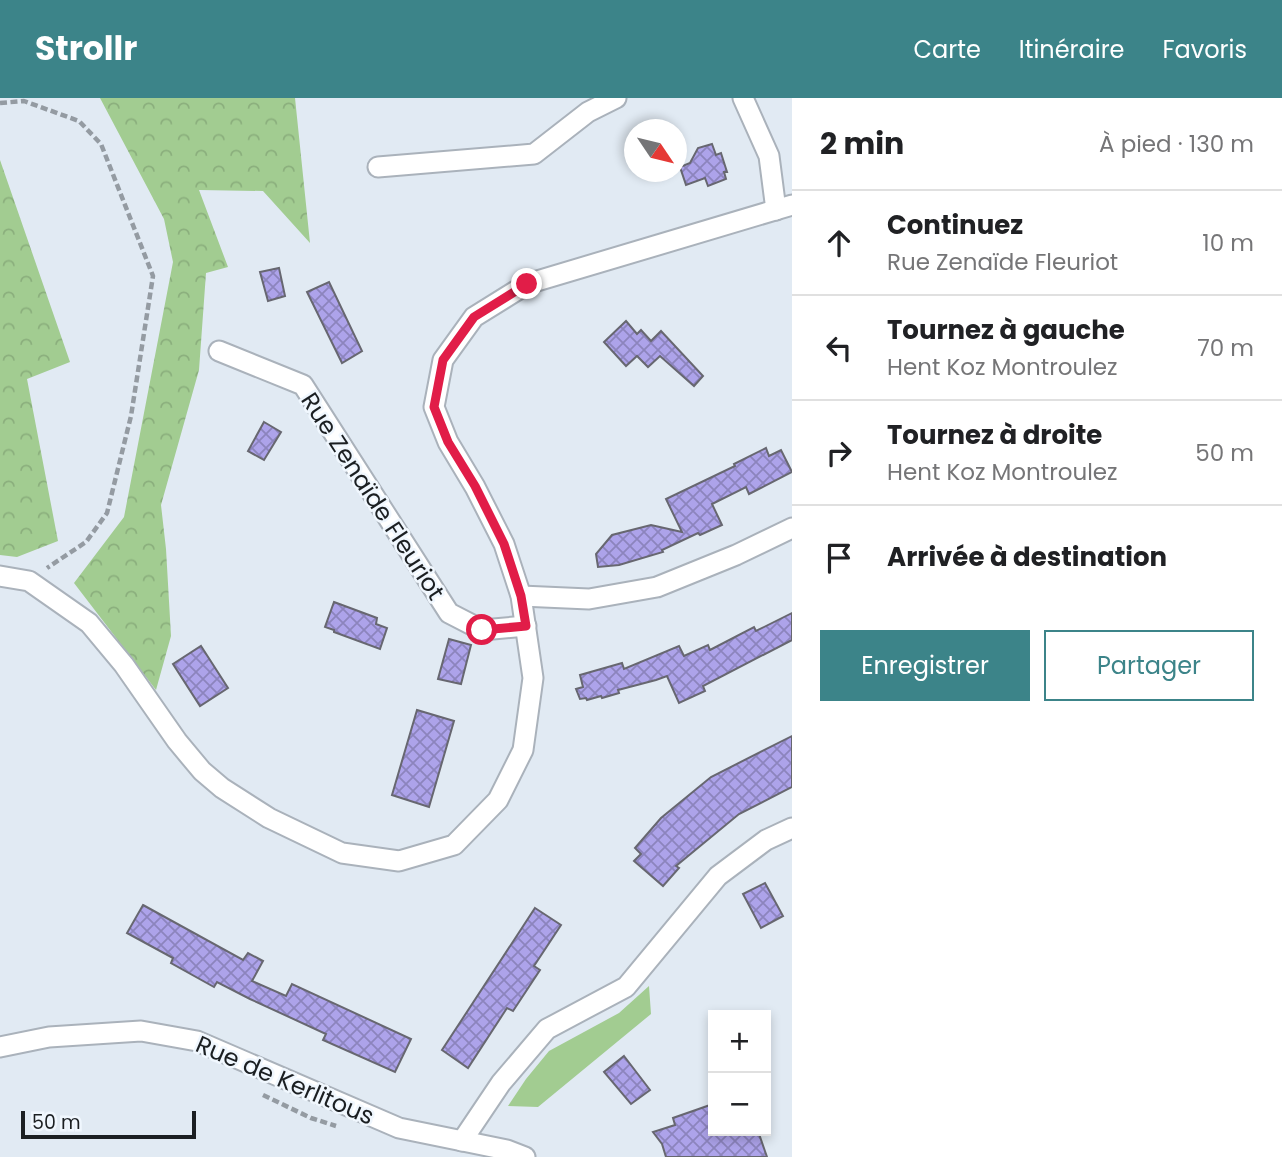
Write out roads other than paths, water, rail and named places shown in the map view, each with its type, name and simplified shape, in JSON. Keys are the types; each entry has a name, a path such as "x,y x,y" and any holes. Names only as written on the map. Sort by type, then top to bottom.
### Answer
{"street":[{"path":"378,167 534,155 588,112 616,98"},
{"path":"0,576 29,581 89,623 124,665 177,741 202,771 222,788 270,818 342,853 399,861 454,845 498,800 523,750 533,678 521,596 504,544 475,486 448,442 434,407 443,360 474,317 527,284 784,207 769,156 743,98"},
{"name":"Rue Zenaïde Fleuriot","path":"219,351 303,385 449,613 482,630 526,626"},
{"path":"521,596 589,599 657,587 736,555 792,528"},
{"path":"462,1141 500,1083 547,1029 626,987 718,876 766,840 792,828"},
{"name":"Rue de Kerlitous","path":"0,1047 49,1037 141,1031 197,1041 399,1128 508,1150 525,1157"}]}
